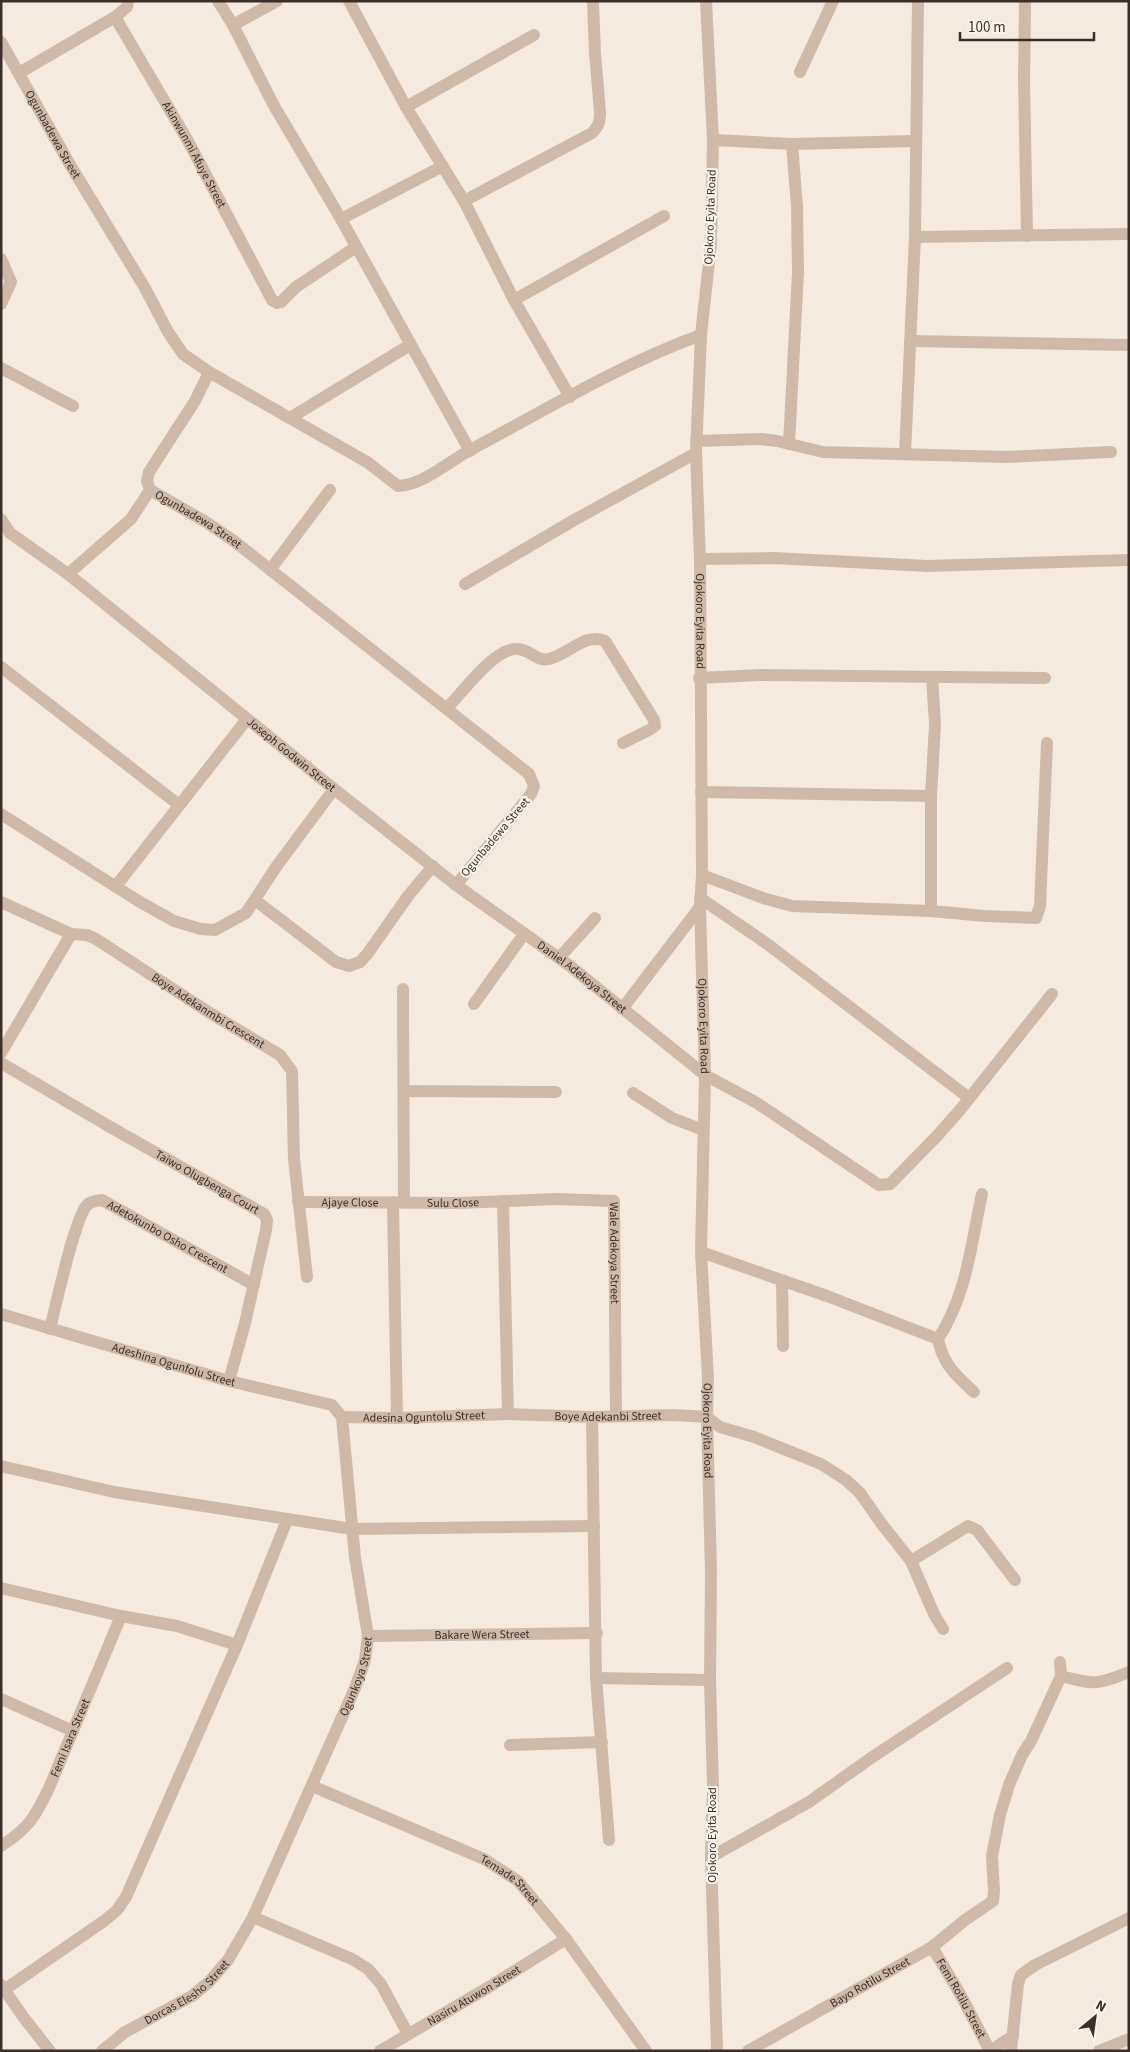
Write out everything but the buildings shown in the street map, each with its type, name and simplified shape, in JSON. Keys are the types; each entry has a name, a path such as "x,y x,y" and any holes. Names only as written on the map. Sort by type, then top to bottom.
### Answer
{"street":[{"path":"19,73 115,18 127,7 128,1"},
{"path":"218,1 233,25 273,104 342,219 470,451"},
{"path":"233,25 277,1"},
{"path":"464,201 592,133 597,128 600,121 600,112 593,1"},
{"name":"Ojokoro Eyita Road","path":"706,1 713,140 711,244 701,335 696,447 700,559 699,678 702,875 700,903 705,1075 701,1252 708,1377 707,1417 711,1572 710,1680 713,1787 711,1858 717,2051"},
{"path":"800,72 833,1"},
{"path":"905,454 915,237 918,1"},
{"path":"1025,1 1024,80 1027,236"},
{"path":"352,3 406,107 464,201 514,300 570,397"},
{"name":"Akinwunmi Afuye Street","path":"115,18 188,141 272,300 276,303 281,302 296,287 356,247"},
{"path":"406,107 534,36"},
{"name":"Ogunbadewa Street","path":"1,42 69,163 145,288 168,332 183,354 209,372 195,401 149,472 147,481 150,490 206,522 234,541 448,708 529,774 534,786 531,794 456,885"},
{"path":"713,140 792,144 916,141"},
{"path":"790,444 798,272 797,207 792,144"},
{"path":"342,219 443,166"},
{"path":"514,300 664,216"},
{"path":"915,237 1129,234"},
{"path":"1,259 11,282 1,304"},
{"path":"209,372 367,462 398,486 412,485 470,451 629,366 701,335"},
{"path":"910,341 1129,345"},
{"path":"290,418 410,345"},
{"path":"1,368 73,406"},
{"path":"466,584 696,447 761,439 823,452 1006,457 1111,452"},
{"path":"68,574 131,519 150,490"},
{"path":"270,570 330,490"},
{"path":"1,519 10,532 68,574 247,719"},
{"path":"700,559 774,558 928,566 1129,560"},
{"path":"448,708 484,668 500,654 519,648 539,660 548,660 559,656 588,639 598,638 605,642 654,720 655,726 652,730 623,743"},
{"path":"1,667 180,805"},
{"path":"699,678 761,675 1045,678"},
{"path":"931,911 935,724 932,677"},
{"name":"Joseph Godwin Street","path":"116,886 247,719 456,885"},
{"path":"702,875 763,898 792,906 931,911 1033,918 1038,916 1047,743"},
{"path":"1,814 174,921 201,929 215,930 246,913 276,867 334,790"},
{"path":"701,792 932,796"},
{"path":"255,900 336,962 349,966 360,962 368,953 408,896 433,866"},
{"name":"Daniel Adekoya Street","path":"456,885 558,958 705,1075 757,1103 879,1185 886,1185 900,1175 937,1136 968,1098"},
{"name":"Boye Adekanmbi Crescent","path":"2,902 71,934 87,935 96,939 280,1056 287,1063 292,1071 298,1202 307,1277"},
{"path":"622,1009 700,903 766,943 968,1098 1052,994"},
{"path":"558,958 595,918"},
{"path":"2,1049 71,934"},
{"path":"474,1004 524,934"},
{"path":"397,1418 398,1202 404,1091 403,989"},
{"name":"Taiwo Olugbenga Court","path":"1,1063 264,1214 267,1220 266,1230 229,1381"},
{"path":"404,1091 556,1092"},
{"path":"633,1093 672,1118 703,1130"},
{"path":"974,1392 949,1369 940,1351 938,1339 950,1321 965,1282 982,1194"},
{"name":"Wale Adekoya Street","path":"503,1201 557,1199 614,1201 616,1415"},
{"name":"Adetokunbo Osho Crescent","path":"50,1328 78,1227 87,1206 95,1200 102,1200 254,1285"},
{"path":"503,1201 508,1414"},
{"name":"Sulu Close","path":"398,1202 458,1203 503,1201"},
{"name":"Ajaye Close","path":"298,1202 398,1202"},
{"path":"701,1252 843,1302 938,1339"},
{"path":"782,1281 782,1346"},
{"name":"Adeshina Ogunfolu Street","path":"1,1314 229,1381 332,1405 342,1417"},
{"name":"Boye Adekanbi Street","path":"508,1414 592,1417 674,1414 707,1417"},
{"name":"Adesina Oguntolu Street","path":"342,1417 397,1418 508,1414"},
{"name":"Ogunkoya Street","path":"253,1917 355,1688 364,1660 368,1636 352,1529 342,1417"},
{"path":"592,1417 597,1633 596,1678 609,1840"},
{"path":"707,1417 720,1427 754,1437 821,1464 846,1480 860,1493 881,1523 912,1560 934,1614 943,1629"},
{"path":"1,1466 114,1492 352,1529 594,1526"},
{"path":"50,2051 3,1988 104,1921 126,1897 238,1645 287,1520"},
{"path":"912,1560 968,1526 977,1530 1015,1580"},
{"path":"1,1588 121,1616 177,1626 238,1645"},
{"name":"Femi Isara Street","path":"1,1846 28,1826 36,1814 121,1616"},
{"name":"Bakare Wera Street","path":"368,1636 597,1633"},
{"path":"1060,1662 1061,1676 1086,1683 1100,1683 1129,1672"},
{"path":"711,1858 809,1802 871,1758 1007,1668"},
{"name":"Bayo Rotilu Street","path":"748,2051 932,1947 965,1920 993,1901 993,1847 996,1828 1010,1785 1061,1676"},
{"path":"596,1678 710,1680"},
{"path":"5,1703 73,1731"},
{"path":"510,1745 602,1742"},
{"name":"Temade Street","path":"312,1786 484,1859 518,1881 566,1939 646,2051"},
{"path":"253,1917 352,1959 368,1969 381,1984 408,2034"},
{"name":"Dorcas Elesho Street","path":"102,2051 126,2032 192,1996 209,1982 228,1960 253,1917"},
{"path":"1011,2051 1018,1984 1021,1975 1035,1965 1129,1918"},
{"name":"Nasiru Atuwon Street","path":"380,2051 566,1939"},
{"name":"Femi Rotilu Street","path":"932,1947 959,1992 990,2051"},
{"path":"990,2051 1013,2036"},
{"path":"1099,2051 1129,2039"}]}
